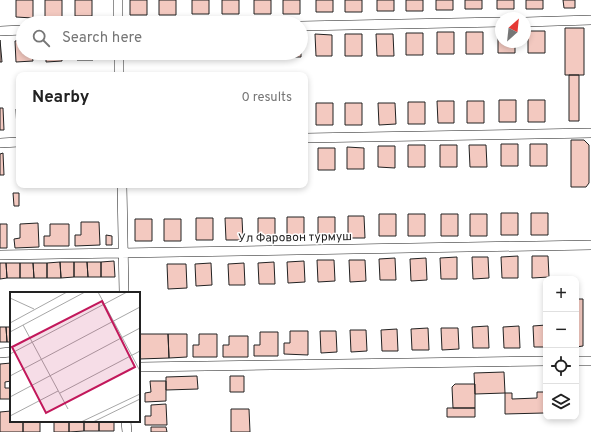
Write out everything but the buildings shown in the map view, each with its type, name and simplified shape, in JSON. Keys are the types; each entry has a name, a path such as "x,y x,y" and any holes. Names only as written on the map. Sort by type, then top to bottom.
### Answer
{"street":[{"path":"118,0 118,16"},
{"path":"531,22 591,20"},
{"path":"308,26 495,22"},
{"path":"0,31 16,30"},
{"path":"119,60 120,72"},
{"path":"308,138 591,133"},
{"path":"0,143 16,142"},
{"path":"122,188 124,292"},
{"name":"Ул Фаровон турмуш","path":"0,255 591,245"},
{"path":"140,367 543,361"},
{"path":"579,361 591,361"}]}
